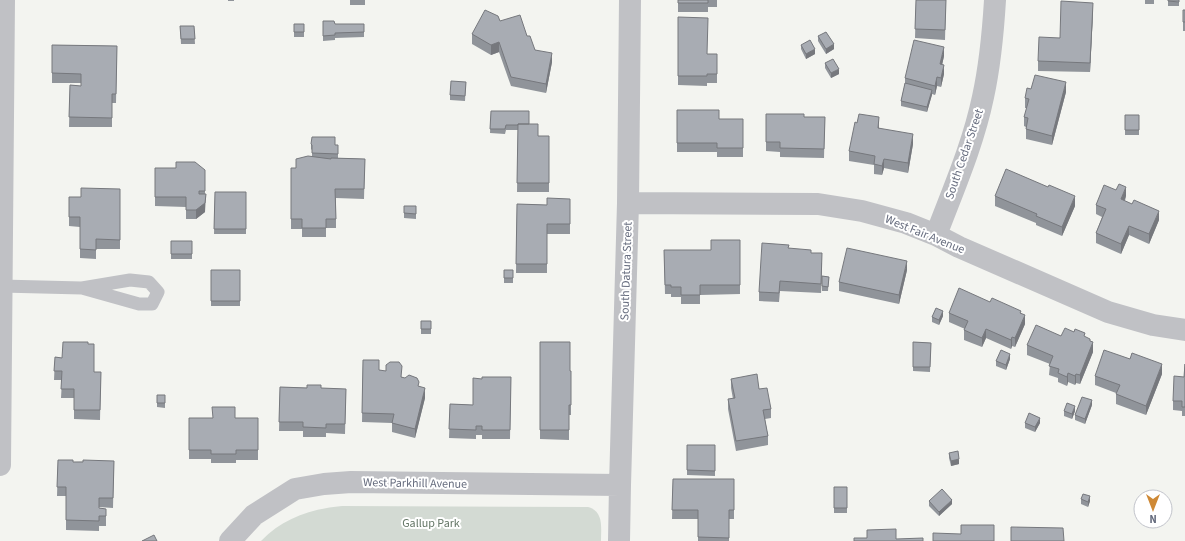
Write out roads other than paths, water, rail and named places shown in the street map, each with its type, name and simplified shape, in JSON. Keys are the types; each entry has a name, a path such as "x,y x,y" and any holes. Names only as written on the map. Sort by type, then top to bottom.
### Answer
{"street":[{"path":"0,465 4,0"},
{"name":"South Datura Street","path":"620,541 620,485 628,202 630,0"},
{"name":"South Cedar Street","path":"936,235 968,150 983,98 992,46 995,0"},
{"name":"West Fair Avenue","path":"628,202 818,204 862,211 906,223 936,235 959,247 1108,312 1153,325 1185,330"},
{"name":"West Parkhill Avenue","path":"230,541 254,515 295,489 324,484 351,482 620,485"}],"lane":[{"path":"1,286 82,288 130,280 149,282 158,292 152,304 139,304 82,288"}],"park label":[{"name":"Gallup Park","path":"431,523"}]}
